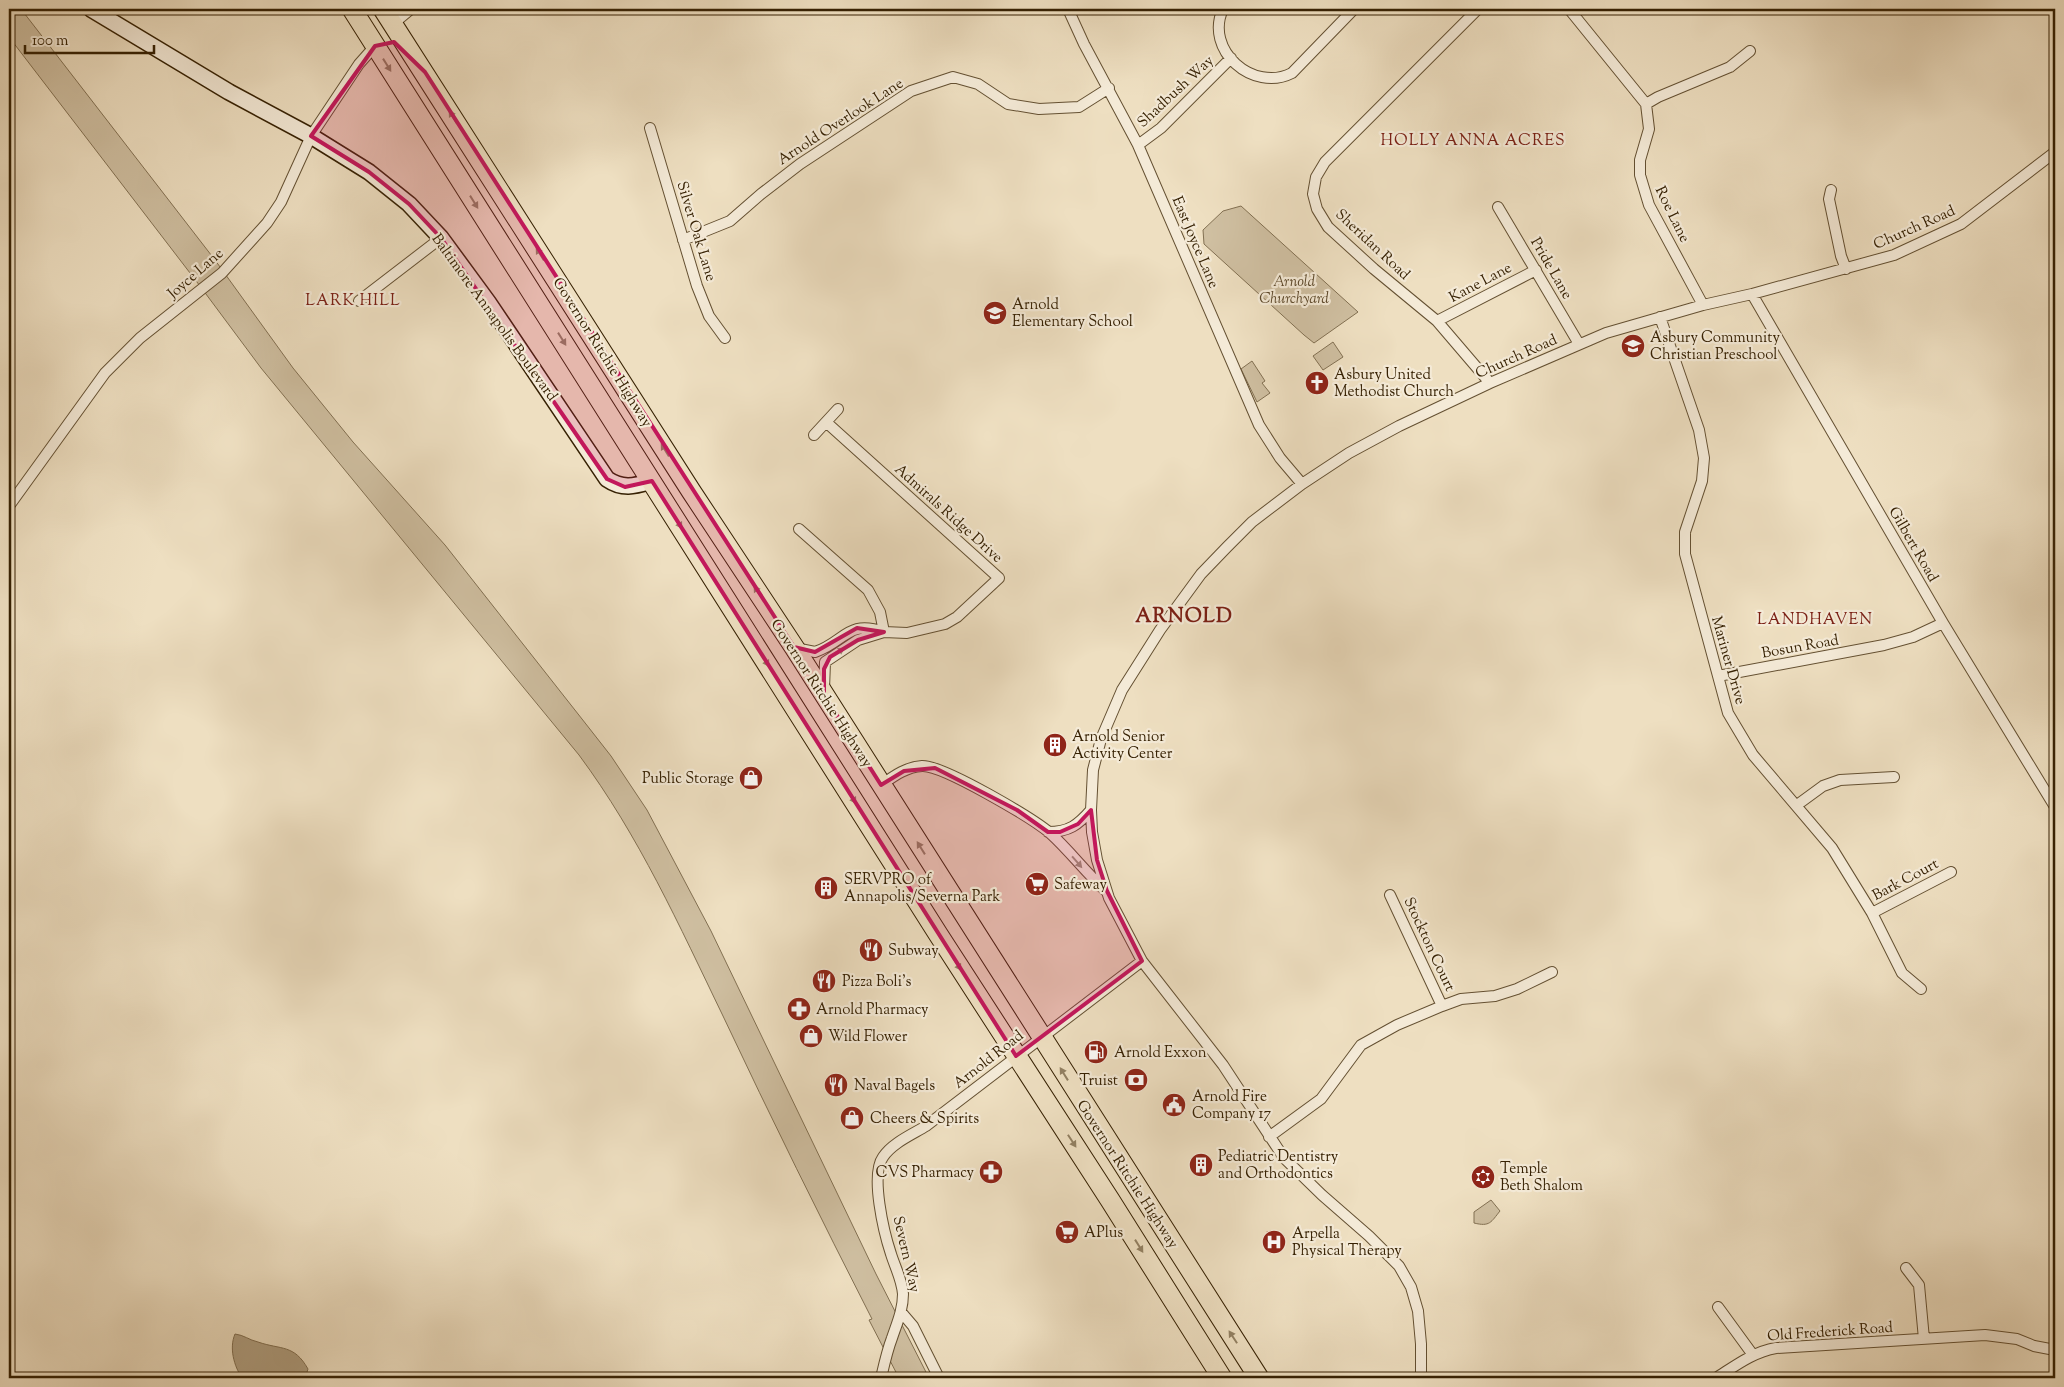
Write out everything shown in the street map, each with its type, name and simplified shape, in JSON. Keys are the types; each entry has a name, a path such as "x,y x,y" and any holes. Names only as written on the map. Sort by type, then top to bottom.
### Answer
{"highway":[{"name":"Governor Ritchie Highway","path":"352,9 1222,1378"},
{"path":"361,9 374,28 381,32 387,30 388,16"},
{"name":"Governor Ritchie Highway","path":"388,16 691,491 794,648 1259,1378"},
{"path":"375,46 386,41 394,42 424,72"},
{"path":"652,481 663,477 672,479 691,491"}],"street":[{"name":"Baltimore Annapolis Boulevard","path":"91,9 229,92 311,136 369,172 408,204 441,238 488,302 607,480 615,485 625,487 652,481"},
{"path":"388,16 411,9"},
{"name":"East Joyce Lane","path":"1068,9 1084,44 1138,145 1259,425 1280,458 1302,484"},
{"path":"1223,9 1219,22 1220,37 1224,49 1249,74 1271,79 1286,76 1300,66 1354,9"},
{"name":"Sheridan Road","path":"1478,9 1325,162 1316,177 1313,194 1317,209 1328,227 1374,269 1437,321 1490,382"},
{"path":"1569,9 1646,104 1658,97 1730,67 1750,51"},
{"name":"Joyce Lane","path":"9,506 105,373 140,338 222,273 266,222 281,202 311,136 359,64 375,46"},
{"name":"Shadbush Way","path":"1138,145 1161,128 1231,58"},
{"name":"Arnold Overlook Lane","path":"683,240 730,221 800,164 911,91 952,77 978,84 1008,104 1039,109 1078,107 1109,88"},
{"name":"Roe Lane","path":"1646,104 1649,128 1640,160 1640,175 1649,205 1703,305"},
{"name":"Silver Oak Lane","path":"650,128 697,286 709,316 726,338"},
{"name":"Church Road","path":"1107,891 1097,860 1091,810 1093,770 1101,739 1122,690 1148,650 1201,574 1252,522 1302,484 1349,454 1399,426 1490,382 1606,333 1703,305 1752,294 1894,255 1961,224 2055,152"},
{"path":"1831,190 1829,199 1841,256 1846,268"},
{"name":"Pride Lane","path":"1498,207 1579,344"},
{"path":"359,300 441,238"},
{"name":"Kane Lane","path":"1437,321 1536,270"},
{"name":"Gilbert Road","path":"1752,294 1943,623 2055,807"},
{"name":"Mariner Drive","path":"1660,318 1699,430 1704,458 1702,481 1685,532 1685,554 1728,713 1753,755 1832,848 1872,913 1902,973 1921,989"},
{"path":"814,434 838,408"},
{"name":"Admirals Ridge Drive","path":"794,648 815,652 857,628 907,633 945,624 957,617 999,578 826,422"},
{"path":"799,529 868,590 880,612 884,632"},
{"name":"Bosun Road","path":"1718,676 1884,645 1913,637 1943,623"},
{"name":"Admirals Ridge Drive","path":"824,695 825,662 858,640 884,632"},
{"path":"881,785 904,770 924,766 935,768 1017,810 1048,832 1107,891 1142,961 1223,1065 1284,1158 1380,1246 1399,1266 1406,1277 1418,1311 1421,1344 1421,1378"},
{"path":"1796,805 1823,786 1840,780 1894,777"},
{"path":"1048,832 1060,832 1071,829 1091,810"},
{"name":"Bark Court","path":"1872,913 1951,872"},
{"name":"Stockton Court","path":"1390,895 1442,1006"},
{"name":"Arnold Road","path":"879,1193 879,1165 886,1153 926,1126 1142,961"},
{"path":"1269,1137 1321,1099 1361,1045 1397,1025 1442,1006 1461,999 1495,996 1517,989 1552,972"},
{"name":"Severn Way","path":"879,1193 886,1237 902,1291 901,1312 881,1378"},
{"path":"1906,1268 1919,1285 1924,1339"},
{"path":"1718,1307 1753,1355"},
{"path":"901,1312 913,1326 939,1378"},
{"name":"Old Frederick Road","path":"1716,1378 1753,1355 1764,1350 1776,1348 1985,1335 2002,1336 2055,1350"}],"highlighted area":[{"path":"394,42 425,72 794,647 815,652 857,628 884,632 858,640 830,657 824,669 824,695 881,785 904,771 935,768 1017,810 1048,832 1060,832 1078,824 1091,810 1097,860 1107,891 1142,961 1016,1056 652,481 625,487 607,479 441,238 409,204 369,172 311,136 375,46"}],"green space":[{"path":"9,9 21,9 215,260 293,368 353,442 445,545 611,756 647,810 711,931 876,1274 929,1378 899,1378 869,1320 872,1319 674,915 621,817 601,786 579,755 261,368 9,37"},
{"name":"Arnold Churchyard","path":"1241,206 1358,312 1314,343 1304,335 1204,244 1203,230 1223,211"},
{"path":"1333,342 1343,357 1323,370 1313,356"},
{"path":"1252,361 1265,381 1262,383 1270,393 1257,402 1241,369"},
{"path":"1491,1200 1500,1211 1490,1223 1474,1223 1474,1212"}],"shaded area":[{"path":"235,1334 286,1349 298,1355 308,1369 305,1378 242,1378 233,1357 232,1345"}],"place":[{"name":"Arnold Elementary School","path":"995,313"},
{"name":"Asbury Community Christian Preschool","path":"1633,346"},
{"name":"Asbury United Methodist Church","path":"1317,383"},
{"name":"Arnold Senior Activity Center","path":"1055,745"},
{"name":"Public Storage","path":"751,778"},
{"name":"Safeway","path":"1037,884"},
{"name":"SERVPRO of Annapolis/Severna Park","path":"826,888"},
{"name":"Subway","path":"871,950"},
{"name":"Pizza Boli's","path":"824,981"},
{"name":"Arnold Pharmacy","path":"799,1009"},
{"name":"Wild Flower","path":"811,1036"},
{"name":"Arnold Exxon","path":"1096,1052"},
{"name":"Truist","path":"1136,1080"},
{"name":"Naval Bagels","path":"836,1085"},
{"name":"Arnold Fire Company 17","path":"1174,1105"},
{"name":"Cheers & Spirits","path":"852,1118"},
{"name":"Pediatric Dentistry and Orthodontics","path":"1201,1165"},
{"name":"CVS Pharmacy","path":"991,1172"},
{"name":"Temple Beth Shalom","path":"1483,1177"},
{"name":"APlus","path":"1067,1232"},
{"name":"Arpella Physical Therapy","path":"1274,1242"}],"district":[{"name":"HOLLY ANNA ACRES","path":"1473,139"},
{"name":"LARK HILL","path":"353,299"},
{"name":"ARNOLD","path":"1184,615"},
{"name":"LANDHAVEN","path":"1815,618"}]}
